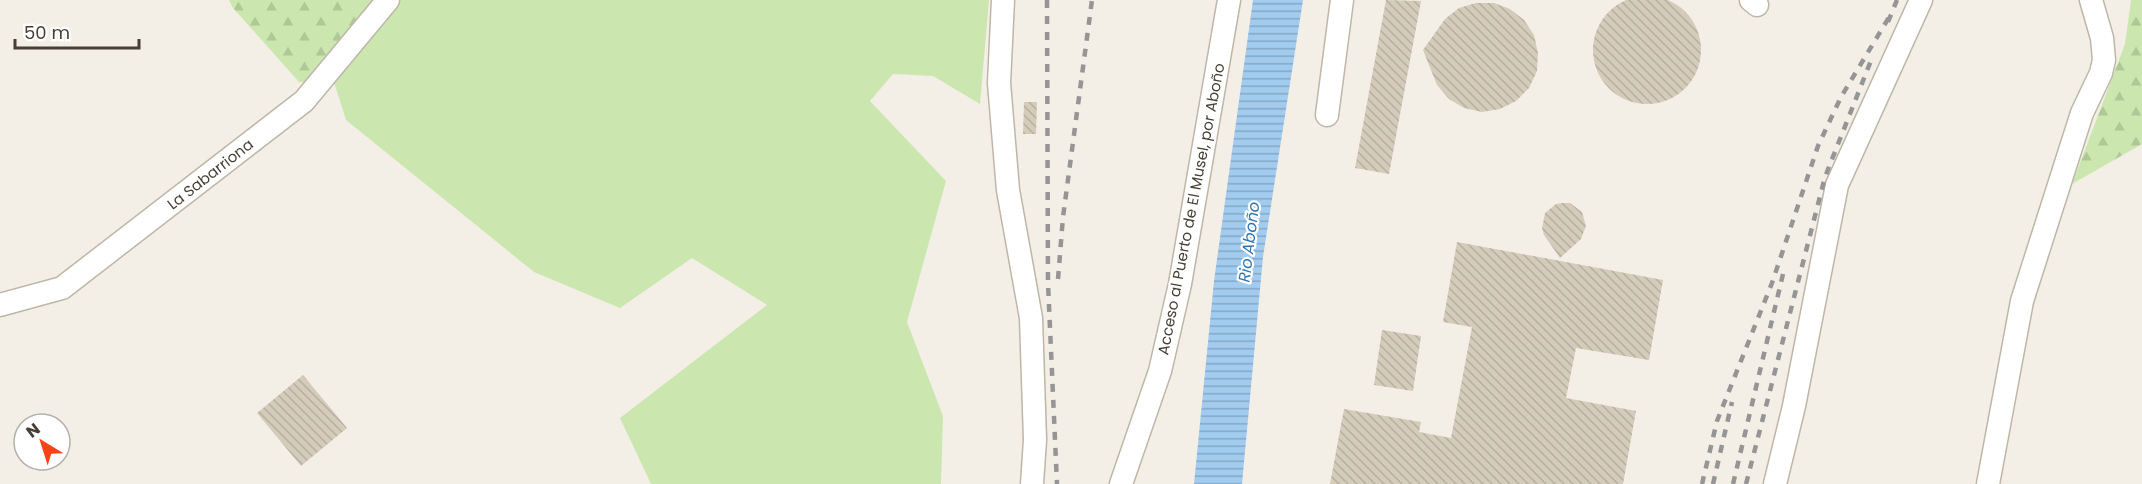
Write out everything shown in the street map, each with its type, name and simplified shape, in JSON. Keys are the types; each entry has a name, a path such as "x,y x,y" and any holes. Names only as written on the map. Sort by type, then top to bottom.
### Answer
{"street":[{"name":"La Sabarriona","path":"0,305 62,288 304,101 388,0"},
{"path":"1003,0 999,83 1008,190 1030,318 1035,440 1032,484"},
{"name":"Acceso al Puerto de El Musel, por Aboño","path":"1121,484 1160,371 1180,284 1229,0"},
{"path":"1327,115 1342,0"},
{"path":"1775,484 1794,406 1837,185 1922,0"},
{"path":"1988,484 2022,301 2082,113 2101,73 2104,60 2102,38 2091,0"}],"green space":[{"path":"229,0 378,0 310,82 299,82 233,8"},
{"path":"399,0 989,0 980,104 933,76 893,74 870,101 946,181 907,322 943,416 941,484 651,484 620,418 767,305 692,258 620,308 534,272 346,120 333,79"},
{"path":"2131,0 2142,0 2142,144 2072,184 2125,44"}],"water":[{"name":"Rio Aboño","path":"1253,0 1303,0 1263,257 1242,484 1194,484 1214,281"}],"building":[{"path":"1647,-4 1668,0 1685,12 1697,29 1701,50 1697,71 1685,88 1668,100 1647,104 1626,100 1609,88 1597,71 1593,50 1597,29 1609,12 1626,0"},
{"path":"1386,0 1421,1 1389,174 1355,168"},
{"path":"1476,3 1494,3 1510,9 1524,20 1534,35 1538,53 1537,71 1529,88 1516,101 1500,109 1482,112 1464,108 1449,99 1437,85 1423,50 1445,19 1459,8"},
{"path":"1024,102 1037,102 1036,134 1023,134"},
{"path":"1570,203 1582,212 1586,226 1581,239 1560,258 1544,235 1542,228 1545,213 1556,204"},
{"path":"1457,242 1663,280 1649,360 1576,348 1566,398 1636,411 1623,484 1330,484 1344,409 1421,422 1419,432 1451,438 1472,327 1443,322"},
{"path":"1382,330 1421,336 1413,391 1374,385"},
{"path":"303,375 347,428 301,466 257,413"}],"railway":[{"path":"1047,0 1048,283 1057,484"},
{"path":"1058,279 1063,217 1092,0"},
{"path":"1888,22 1897,0"},
{"path":"1702,484 1717,421 1772,283 1818,146 1841,97 1891,14"},
{"path":"1746,484 1825,177 1872,58"},
{"path":"1733,484 1783,274"},
{"path":"1713,484 1732,402"}]}
